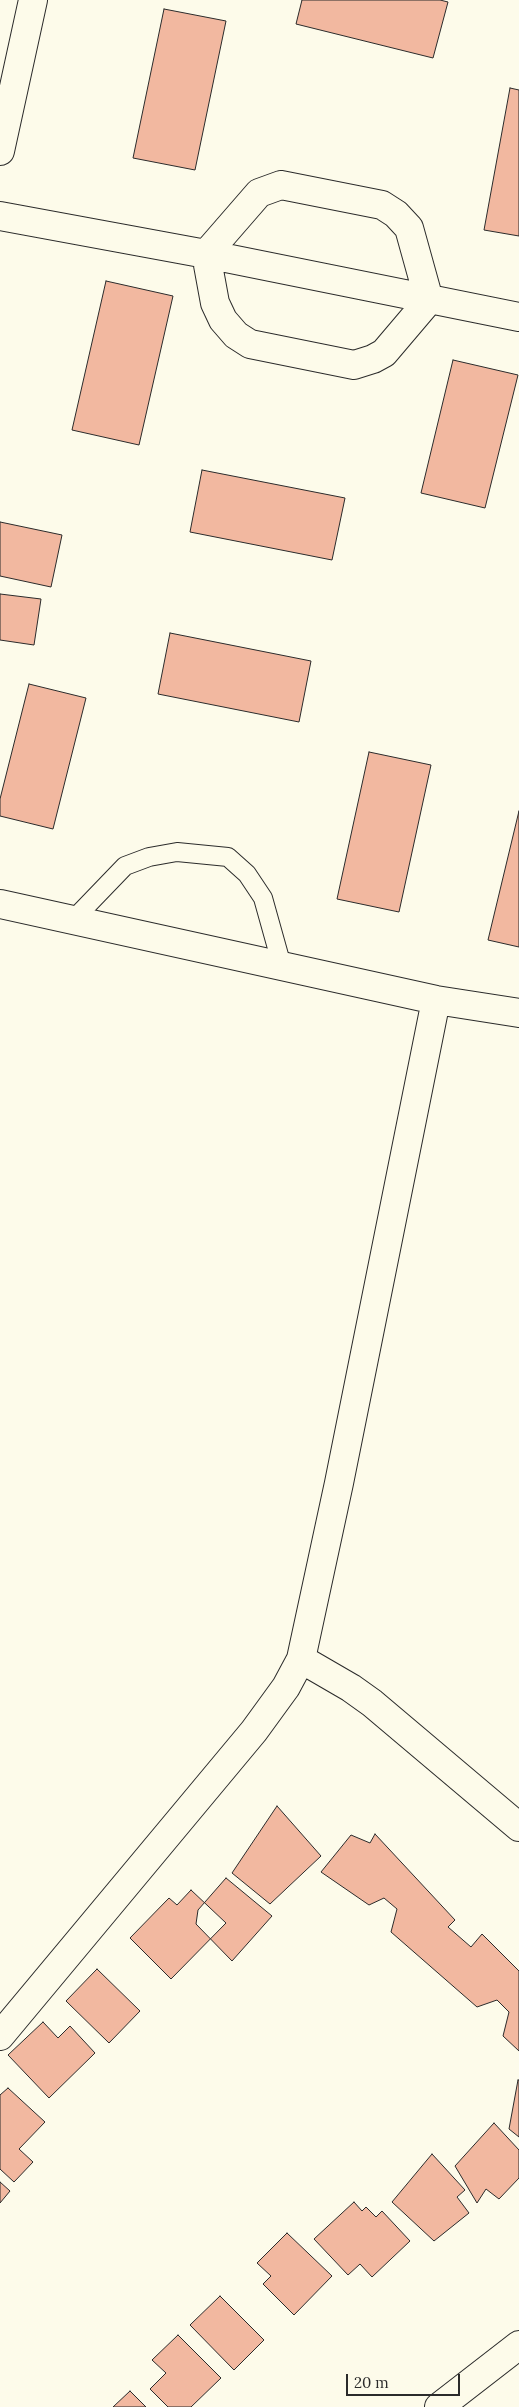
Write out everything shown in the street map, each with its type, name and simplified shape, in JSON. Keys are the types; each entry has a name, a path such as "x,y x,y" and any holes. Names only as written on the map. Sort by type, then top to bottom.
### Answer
{"street":[{"path":"0,151 32,0"},
{"path":"206,254 259,193 280,185 382,206 396,214 409,228 429,300"},
{"path":"0,216 206,254 519,317"},
{"path":"206,254 215,303 223,320 236,335 250,344 354,365 384,353 429,300"},
{"path":"0,904 436,1000 519,1014"},
{"path":"0,2036 254,1732 286,1687 301,1659 341,1473 436,1000"},
{"path":"301,1659 351,1688 372,1703 519,1827"},
{"path":"439,2407 519,2345"}],"lane":[{"path":"73,920 125,866 148,857 177,852 228,857 247,874 263,898 282,966"}],"building":[{"path":"302,0 440,0 448,2 433,58 296,24"},
{"path":"164,9 226,21 195,170 133,158"},
{"path":"510,88 519,90 519,236 484,230"},
{"path":"106,281 173,296 139,445 72,430"},
{"path":"453,360 518,375 485,508 421,493"},
{"path":"202,470 345,498 332,560 190,532"},
{"path":"0,522 62,535 51,587 0,576"},
{"path":"0,594 41,599 34,645 0,640"},
{"path":"170,633 311,661 299,722 158,694"},
{"path":"29,684 86,698 53,829 0,816 0,799"},
{"path":"369,752 431,765 399,912 337,899"},
{"path":"519,811 519,947 488,940"},
{"path":"277,1806 321,1856 270,1904 232,1873"},
{"path":"375,1834 455,1920 448,1927 471,1947 482,1934 519,1971 519,2051 503,2036 509,2012 497,2000 477,2007 391,1932 397,1909 384,1898 369,1905 321,1872 351,1835 370,1843"},
{"path":"226,1878 272,1916 232,1961 196,1924 198,1910"},
{"path":"191,1890 226,1923 171,1979 130,1938 169,1898 177,1905"},
{"path":"97,1969 140,2011 109,2043 66,2001"},
{"path":"43,2022 58,2038 70,2026 95,2053 49,2098 8,2055"},
{"path":"519,2080 519,2137 509,2129"},
{"path":"8,2088 45,2122 19,2149 33,2162 14,2182 0,2169 0,2095"},
{"path":"494,2123 519,2150 519,2178 499,2199 486,2189 477,2203 455,2166"},
{"path":"432,2154 465,2190 457,2197 469,2213 434,2241 392,2202"},
{"path":"0,2182 10,2191 0,2203"},
{"path":"354,2202 362,2211 366,2207 376,2217 382,2211 410,2241 372,2277 360,2264 348,2275 314,2239"},
{"path":"287,2233 332,2276 294,2315 263,2284 271,2276 257,2263"},
{"path":"220,2296 264,2340 234,2370 190,2325"},
{"path":"178,2335 221,2378 191,2407 168,2407 150,2389 166,2373 152,2360"},
{"path":"130,2391 146,2407 113,2407"}]}
